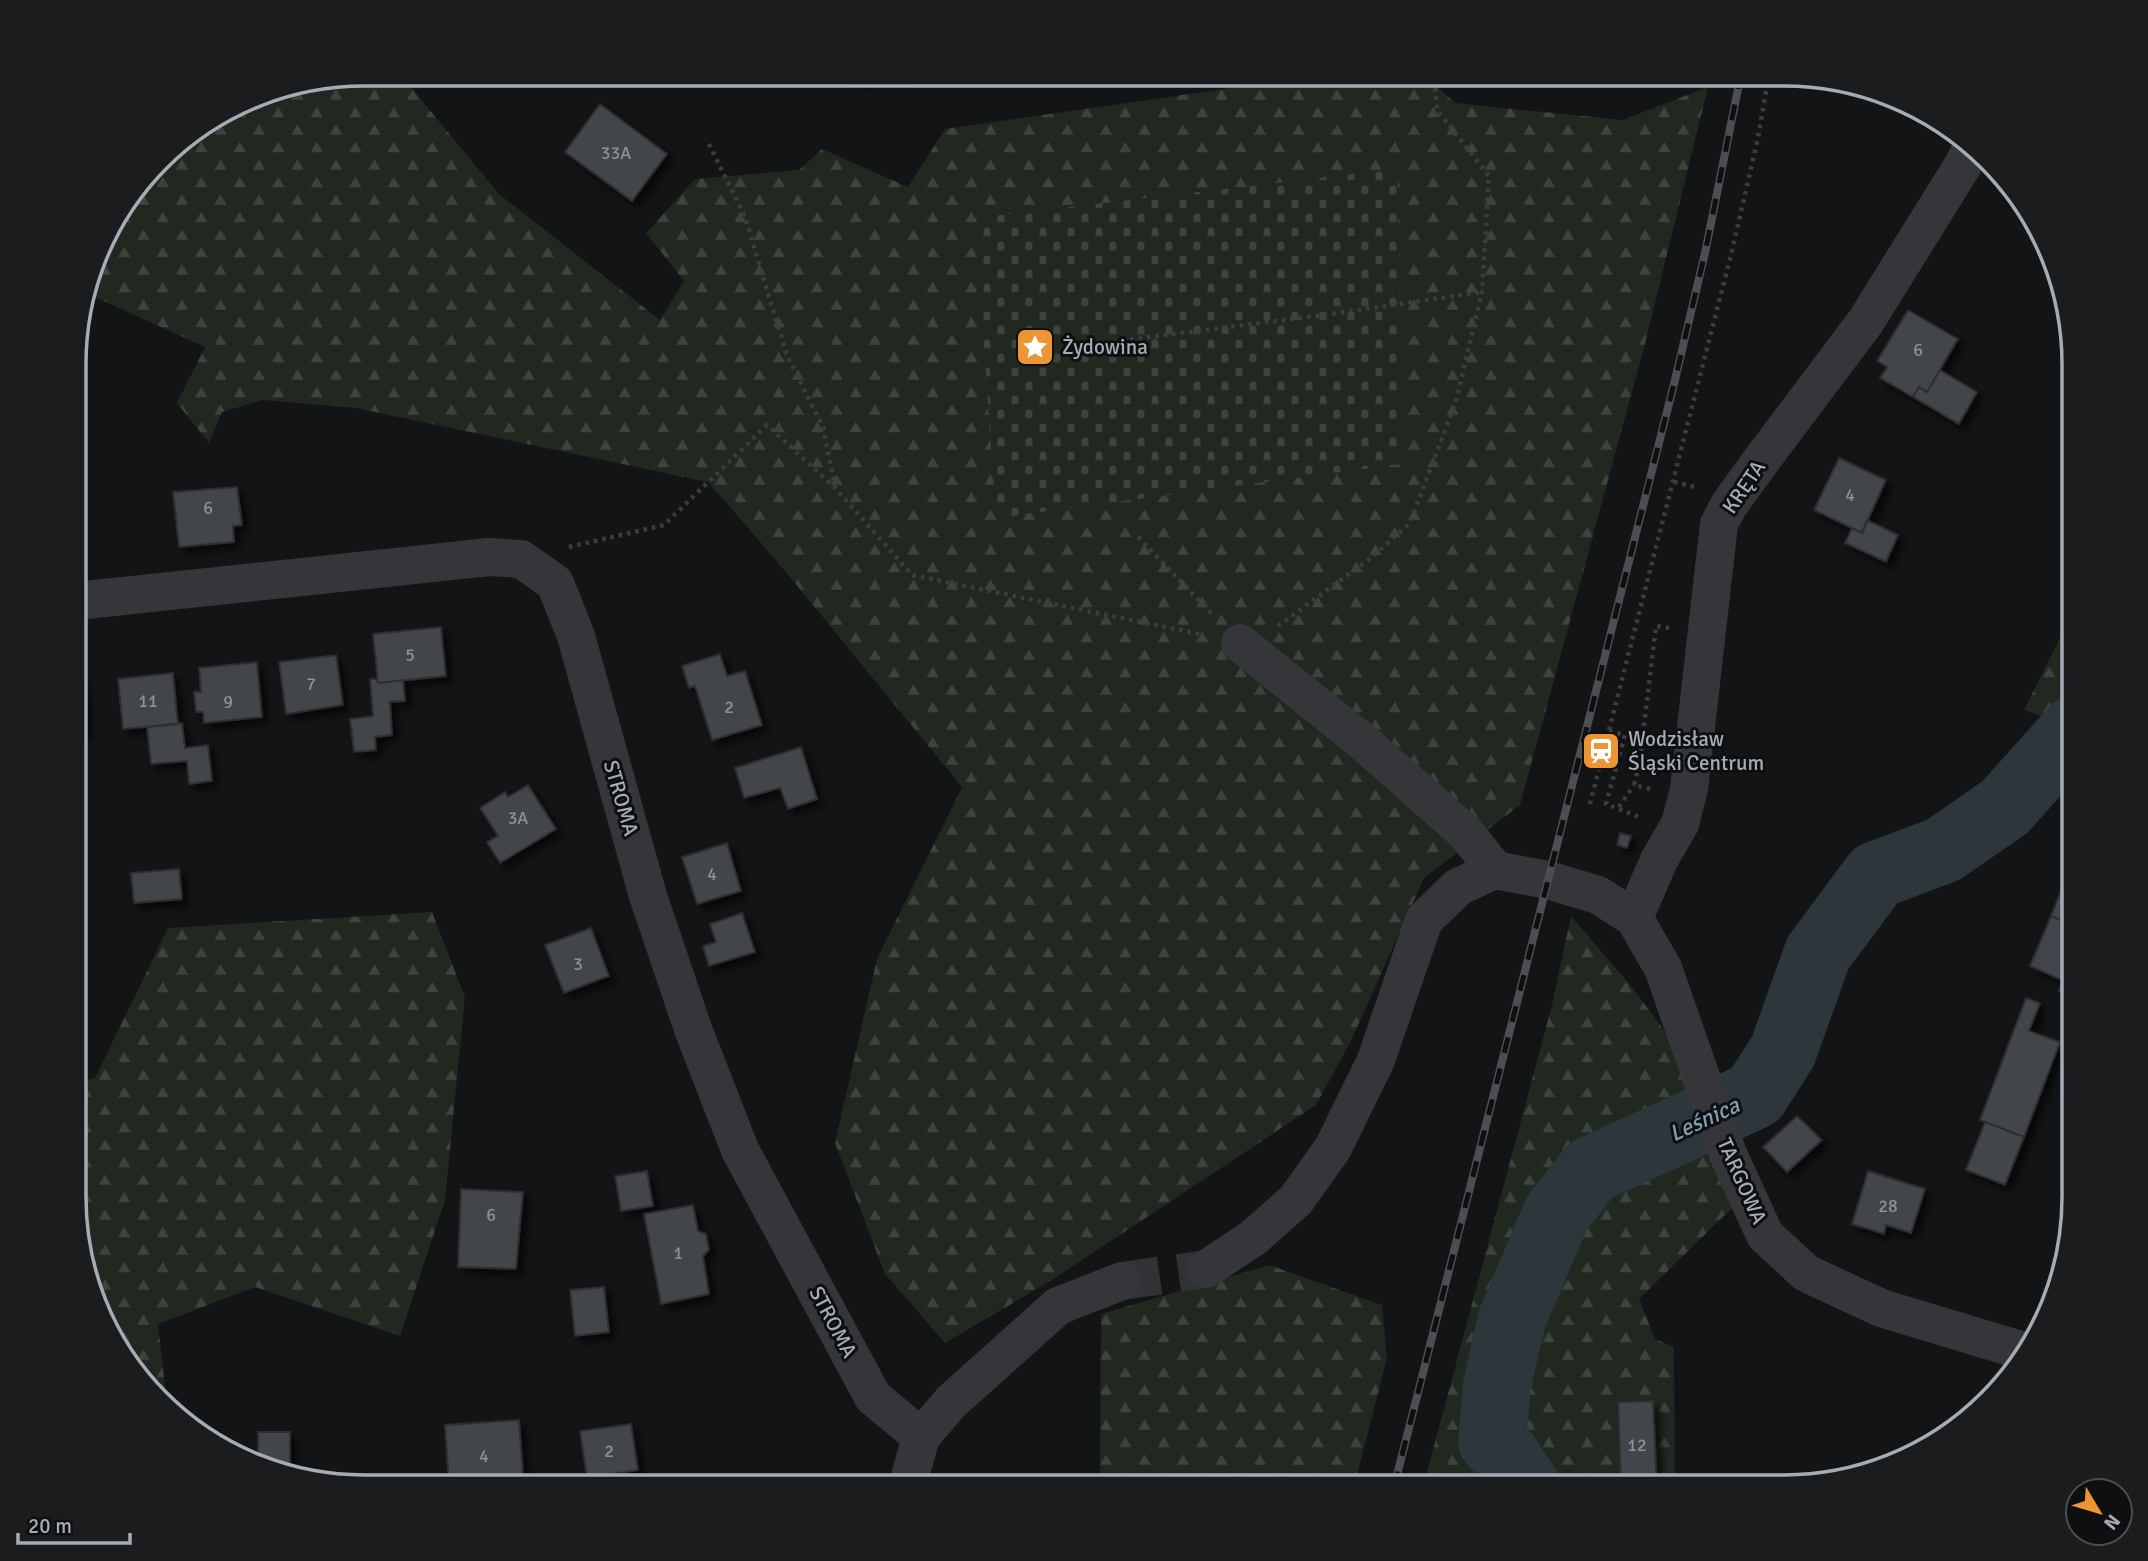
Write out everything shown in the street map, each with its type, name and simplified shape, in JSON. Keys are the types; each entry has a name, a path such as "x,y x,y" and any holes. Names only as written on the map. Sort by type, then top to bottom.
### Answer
{"street":[{"name":"KRĘTA","path":"1634,918 1659,860 1680,824 1689,789 1719,524 1729,505 1763,458 1866,321 1968,155"},
{"path":"86,600 489,557 521,559"},
{"name":"STROMA","path":"521,559 555,583 576,636 648,896 693,1029 740,1150 873,1397 922,1437"},
{"path":"1206,1269 1253,1238 1296,1200 1333,1148 1376,1060 1424,920 1458,887 1495,870 1466,832 1363,742 1240,643"},
{"name":"TARGOWA","path":"1495,870 1548,880 1598,895 1634,918 1663,968 1728,1154 1765,1235 1806,1273 1881,1308 2017,1349"},
{"path":"911,1475 922,1437 951,1402 1058,1306 1122,1281"}],"path":[{"path":"521,559 664,525 766,425 835,488 912,575 1240,643 1284,623 1372,557 1410,523 1457,401 1482,292 1489,176 1437,110 1435,86"},
{"path":"1590,804 1731,255 1767,86"},
{"path":"709,144 744,217 787,356 823,427 835,488"},
{"path":"1071,347 1482,292"},
{"path":"1674,482 1689,485"},
{"path":"1138,537 1240,643"},
{"path":"1609,731 1625,735 1606,804 1619,807 1657,826 1680,824"},
{"path":"1619,807 1634,785"}],"green space":[{"path":"345,86 410,86 499,194 660,320 684,281 646,233 695,179 799,170 822,149 908,187 945,129 1246,86 1436,86 1455,103 1623,120 1708,87 1646,340 1520,805 1424,878 1350,1043 1316,1105 1052,1280 945,1343 885,1274 835,1143 877,959 962,787 776,560 708,482 356,408 263,400 222,412 209,443 177,403 205,347 94,297 100,274 114,241 143,194 180,155 194,143 241,114 274,100 309,91"},
{"path":"1397,169 1400,464 996,518 975,218"},
{"path":"2062,634 2062,723 2024,710"},
{"path":"432,912 465,997 445,1200 400,1336 255,1287 158,1324 166,1392 143,1367 123,1336 100,1287 88,1234 86,1080 95,1078 168,928"},
{"path":"1571,916 1632,987 1674,1044 1734,1206 1639,1299 1655,1339 1674,1347 1675,1475 1426,1475 1552,1005"},
{"path":"1269,1265 1382,1305 1387,1358 1357,1475 1100,1475 1101,1314"}],"building":[{"path":"600,104 667,154 632,201 565,152"},
{"path":"1908,310 1958,339 1927,392 1919,387 1913,397 1880,378 1887,367 1877,361"},
{"path":"1940,370 1977,392 1959,424 1913,397 1919,387 1927,392"},
{"path":"1839,458 1886,480 1862,533 1814,510"},
{"path":"237,487 242,525 233,526 234,542 179,547 173,492"},
{"path":"1867,520 1898,535 1886,562 1845,543 1852,528 1862,533"},
{"path":"441,627 446,676 378,683 373,634"},
{"path":"720,654 727,676 745,671 762,725 712,740 695,686 689,688 682,666"},
{"path":"336,655 343,705 286,714 279,662"},
{"path":"257,662 262,717 204,723 203,712 196,712 194,692 201,692 199,668"},
{"path":"173,673 178,724 123,729 118,679"},
{"path":"370,679 377,679 378,683 403,680 405,701 390,702 392,735 375,737 376,750 354,752 350,719 373,716"},
{"path":"182,723 185,748 208,745 212,781 189,784 187,761 151,764 147,727"},
{"path":"801,747 817,799 788,809 780,788 744,798 735,768"},
{"path":"528,785 556,829 500,863 487,842 498,836 480,808 505,792 508,797"},
{"path":"1620,833 1631,836 1627,848 1617,845"},
{"path":"727,843 741,891 697,904 682,857"},
{"path":"179,869 182,899 134,903 131,873"},
{"path":"2062,888 2062,921 2051,916"},
{"path":"742,913 755,952 709,966 703,946 716,942 710,924"},
{"path":"2051,916 2062,921 2062,980 2030,966"},
{"path":"591,928 609,976 564,993 545,945"},
{"path":"2026,998 2040,1003 2029,1031 2060,1042 2024,1137 1980,1120"},
{"path":"1797,1116 1822,1140 1787,1172 1763,1147"},
{"path":"1985,1122 2024,1137 2005,1185 1966,1170"},
{"path":"647,1171 653,1206 621,1211 615,1176"},
{"path":"1868,1171 1925,1189 1911,1233 1886,1225 1884,1234 1852,1224"},
{"path":"461,1189 523,1192 516,1269 458,1267"},
{"path":"693,1205 698,1231 706,1234 709,1250 703,1256 709,1294 661,1304 644,1214"},
{"path":"604,1287 609,1332 575,1336 570,1290"},
{"path":"1653,1401 1656,1475 1621,1475 1618,1402"},
{"path":"519,1420 523,1475 448,1475 445,1425"},
{"path":"631,1424 638,1470 587,1475 580,1431"},
{"path":"258,1432 290,1432 290,1465 258,1454"}],"waterway":[{"name":"Leśnica","path":"1519,1475 1492,1441 1497,1385 1512,1319 1557,1213 1591,1170 1755,1095 1783,1051 1818,953 1876,875 1943,850 2005,807 2062,743"}],"tunnel":[{"path":"1122,1281 1206,1269"}],"railway":[{"path":"1397,1475 1675,380 1705,253 1739,86"}],"place":[{"name":"Żydowina","path":"1035,347"},
{"name":"Wodzisław Śląski Centrum","path":"1601,751"}]}
